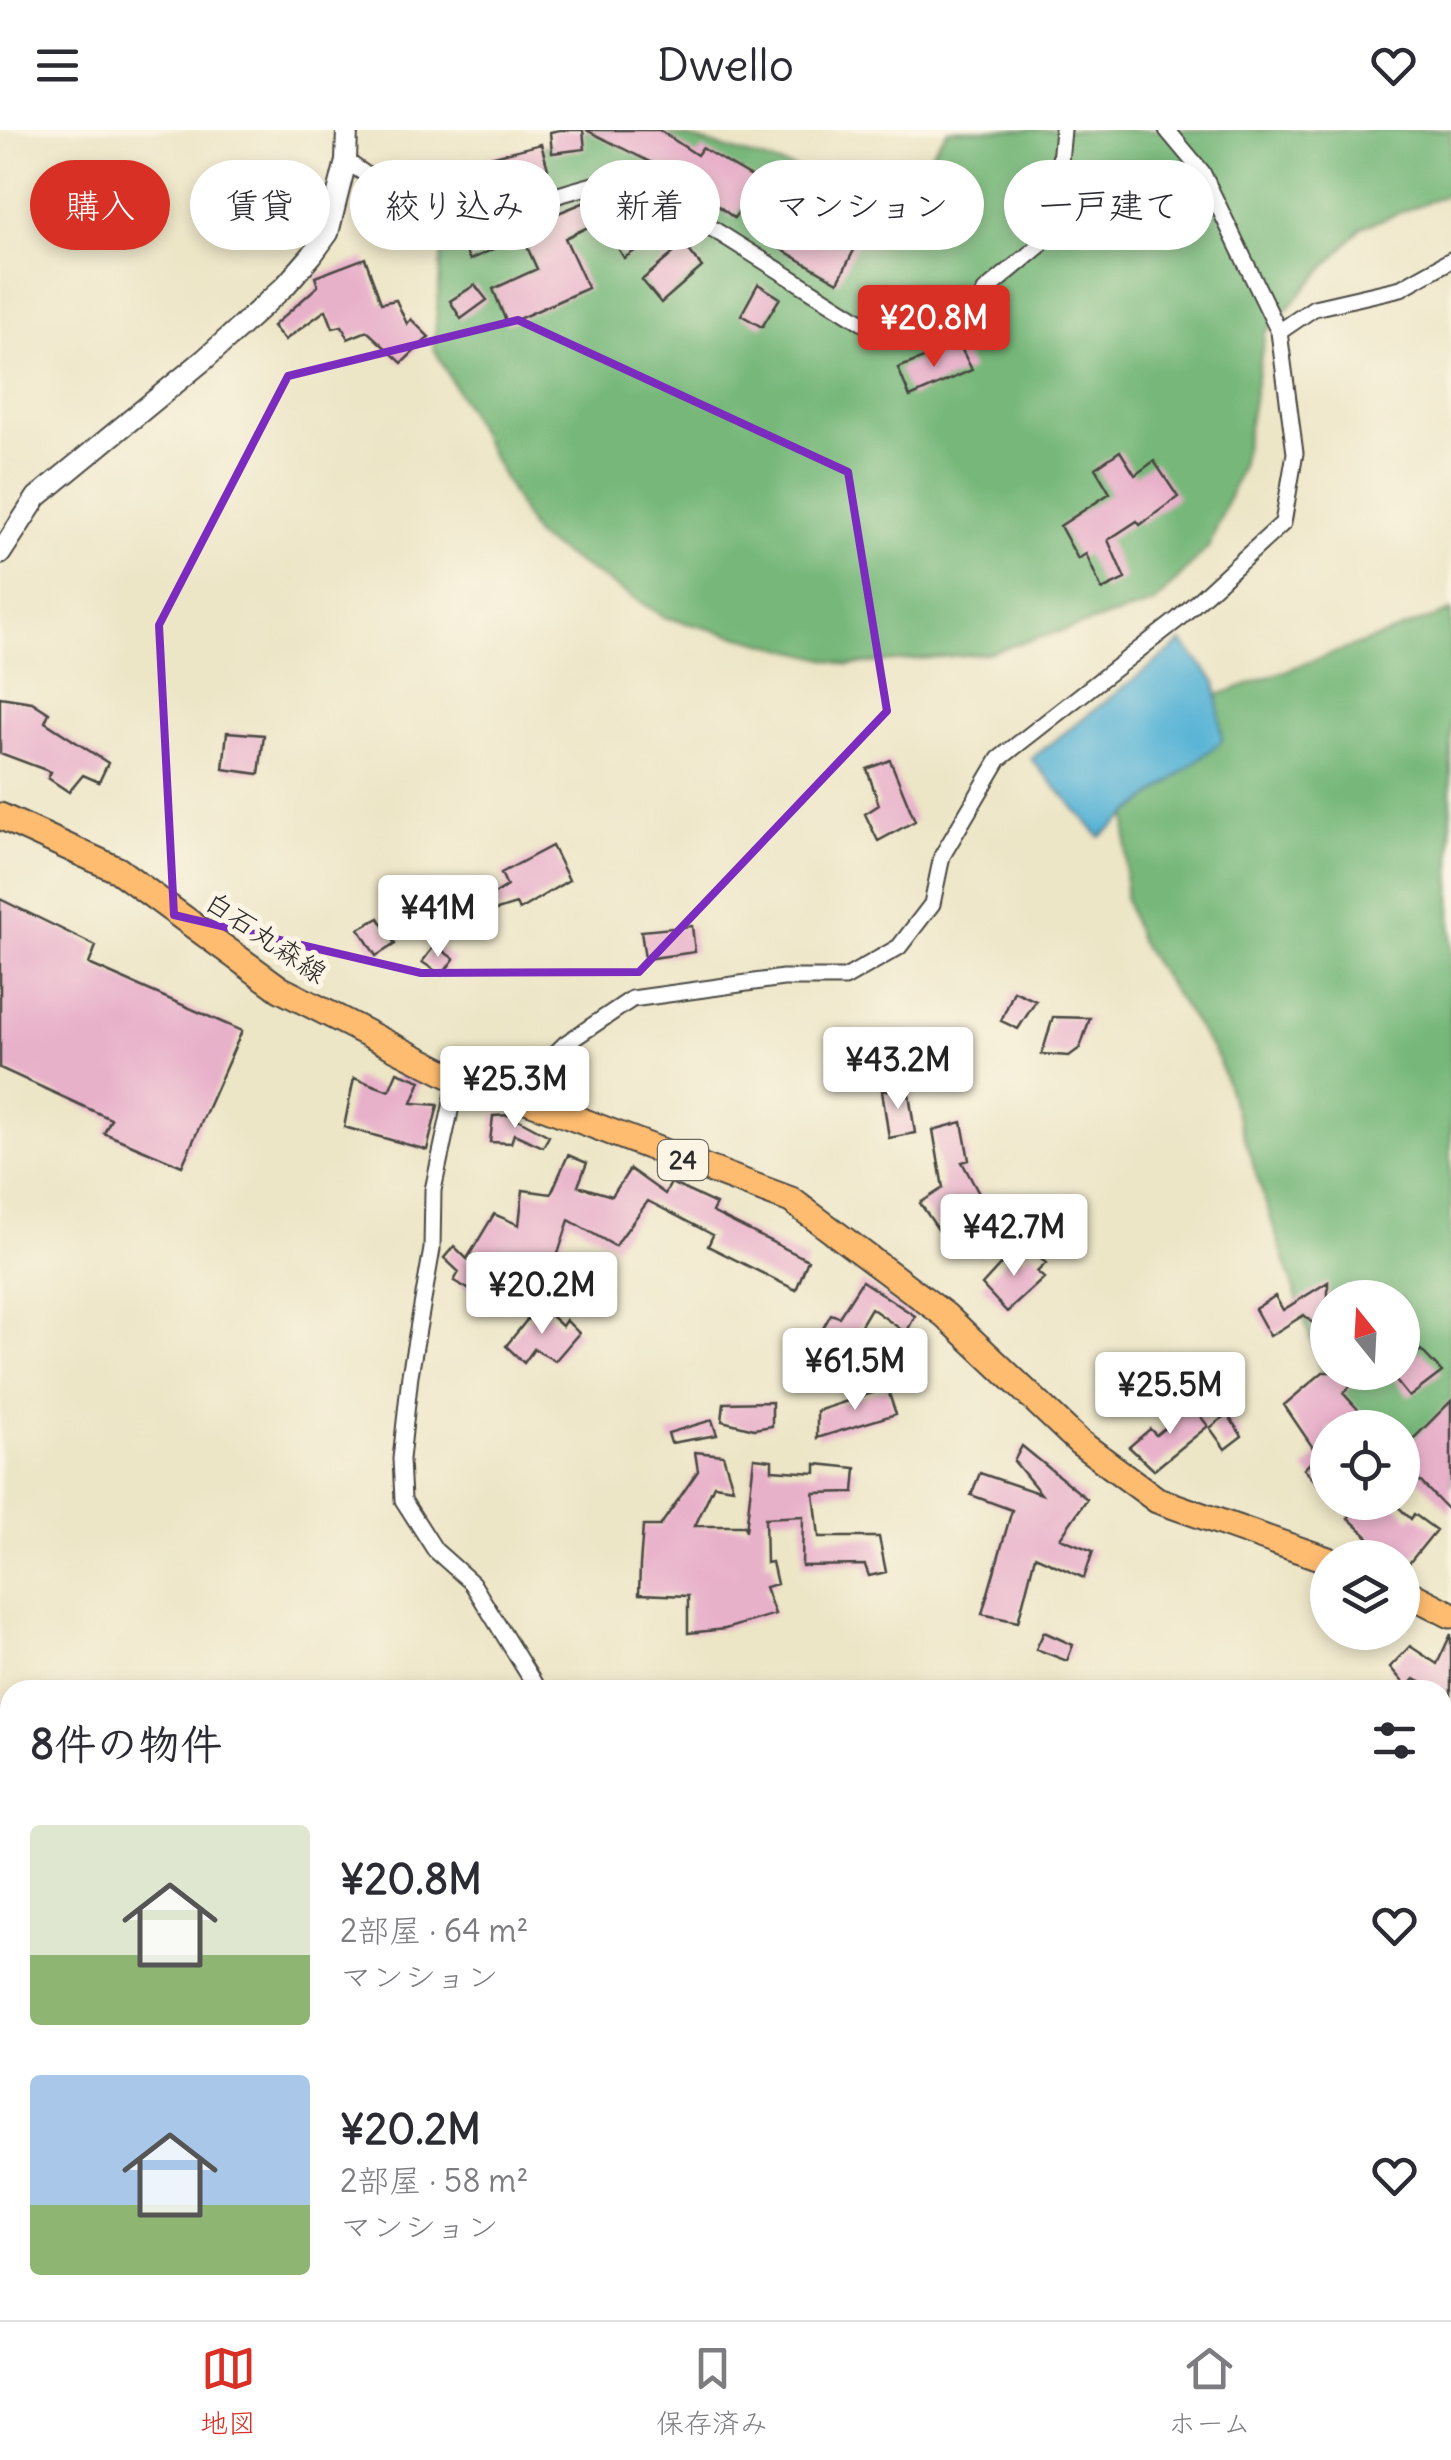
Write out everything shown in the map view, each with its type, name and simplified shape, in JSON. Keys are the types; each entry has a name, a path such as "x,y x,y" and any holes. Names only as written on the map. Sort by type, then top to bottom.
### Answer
{"main road":[{"name":"白石丸森線","path":"0,816 118,870 280,989 457,1079 512,1095 790,1200 945,1315 1079,1442 1157,1500 1310,1554"},
{"path":"1420,1600 1451,1616"}],"street":[{"path":"0,554 37,498 204,360 294,276 328,234 346,161 347,130"},
{"path":"346,161 423,209 469,217 592,182 630,177 879,333 947,338 968,326 985,291 1039,246 1054,224 1063,130"},
{"path":"512,1095 566,1044 632,999 782,978 845,978 898,948 932,904 942,856 998,759 1177,620 1283,523 1295,453 1279,332 1202,172 1167,130"},
{"path":"1279,332 1314,308 1401,288 1451,260"},
{"path":"457,1079 433,1190 432,1249 410,1375 401,1459 403,1500 435,1550 472,1583 532,1680"}],"highlighted area":[{"path":"518,320 848,472 887,711 639,972 421,973 174,915 159,625 288,376"}],"green space":[{"path":"588,130 637,130 686,137 766,160 740,160 740,250 984,250 984,160 926,160 948,130 1451,130 1451,193 1362,227 1265,333 1241,467 1209,546 1154,604 987,653 848,665 664,617 535,536 434,348 442,250 560,250 560,160 511,159"},
{"path":"1451,611 1451,1484 1420,1469 1420,1410 1349,1410 1331,1390 1420,1390 1420,1280 1310,1280 1310,1337 1218,1058 1139,941 1125,899 1129,738 1157,717"}],"water":[{"path":"1182,642 1216,682 1222,741 1100,837 1031,759"}],"building":[{"path":"583,130 585,149 552,153 550,132"},
{"path":"586,130 659,130 697,155 702,148 740,170 740,210 734,218 720,207 720,160 646,160"},
{"path":"541,144 545,160 479,160"},
{"path":"580,204 580,231 565,238 588,288 507,324 493,289 537,269 528,250 560,250 560,212"},
{"path":"465,250 491,250 470,260"},
{"path":"619,250 636,250 624,258"},
{"path":"677,250 689,250 702,267 661,303 642,280"},
{"path":"782,250 854,250 838,282"},
{"path":"365,258 381,303 396,300 407,324 411,319 429,337 402,363 367,331 348,339 342,326 333,328 326,310 285,340 273,326 318,286 315,277"},
{"path":"758,284 780,298 762,327 741,315"},
{"path":"475,285 487,300 461,319 450,301"},
{"path":"959,344 972,370 910,397 898,368"},
{"path":"1120,451 1135,475 1154,461 1178,497 1140,525 1137,521 1108,540 1125,579 1102,590 1086,554 1078,559 1060,526 1110,493 1095,468"},
{"path":"0,697 32,702 49,713 45,722 108,763 99,782 83,775 69,792 48,778 51,772 0,753"},
{"path":"227,732 264,735 259,774 223,769"},
{"path":"890,760 915,821 878,841 865,814 879,805 867,769"},
{"path":"552,846 569,880 519,910 516,904 494,911 488,898 507,886 501,873"},
{"path":"0,899 96,946 89,964 242,1031 182,1166 104,1133 111,1119 0,1068"},
{"path":"379,918 395,944 376,956 359,929"},
{"path":"692,926 695,952 645,959 641,931"},
{"path":"435,945 454,959 442,975 422,962"},
{"path":"1014,991 1036,1001 1018,1029 1001,1021"},
{"path":"1053,1017 1090,1018 1080,1048 1069,1056 1042,1054"},
{"path":"397,1072 421,1081 412,1103 438,1105 427,1150 344,1127 354,1078 389,1091"},
{"path":"908,1087 915,1133 889,1138 882,1091"},
{"path":"510,1115 549,1136 543,1147 514,1134 511,1143 490,1142 493,1116"},
{"path":"962,1122 969,1160 962,1162 983,1201 939,1231 920,1203 943,1188 933,1130"},
{"path":"568,1155 587,1163 578,1186 612,1196 630,1169 665,1194 671,1183 716,1204 712,1212 808,1260 796,1290 708,1246 713,1235 648,1201 615,1246 569,1220 553,1269 512,1256 483,1297 454,1281 459,1272 444,1258 454,1246 467,1259 494,1214 519,1225 523,1190 551,1194"},
{"path":"1013,1251 1023,1259 1031,1251 1046,1263 1037,1272 1044,1278 1007,1312 982,1285"},
{"path":"862,1281 915,1316 906,1333 871,1308 835,1369 808,1355 831,1314 839,1317"},
{"path":"1310,1293 1310,1321 1304,1315 1270,1336 1255,1309 1275,1296 1283,1310"},
{"path":"539,1305 562,1326 566,1320 579,1333 555,1361 534,1349 524,1363 506,1346"},
{"path":"1420,1351 1442,1372 1420,1389"},
{"path":"1310,1383 1310,1390 1346,1390 1343,1393 1359,1410 1310,1410 1310,1443 1284,1405"},
{"path":"887,1388 896,1414 817,1438 817,1411"},
{"path":"1451,1401 1451,1513 1420,1481 1420,1432"},
{"path":"772,1402 772,1426 754,1429 722,1421 724,1403"},
{"path":"1190,1403 1208,1426 1154,1470 1129,1447 1150,1429 1156,1435 1177,1418 1174,1412"},
{"path":"1227,1414 1242,1436 1225,1449 1210,1428"},
{"path":"712,1420 717,1435 671,1443 668,1433"},
{"path":"1022,1446 1087,1499 1060,1538 1093,1551 1084,1578 1035,1556 1018,1622 982,1614 1012,1510 971,1495 980,1473 1041,1494 1014,1461"},
{"path":"695,1452 723,1455 733,1488 714,1485 695,1526 744,1526 746,1531 754,1458 772,1460 772,1470 816,1473 816,1464 856,1468 854,1492 814,1493 819,1537 879,1537 886,1572 869,1576 865,1565 802,1566 803,1516 765,1518 766,1563 772,1562 777,1584 765,1587 775,1614 725,1629 688,1633 688,1596 639,1594 640,1565 643,1526 660,1526 698,1471"},
{"path":"1420,1518 1436,1530 1420,1550 1420,1540 1372,1540 1350,1520"},
{"path":"1044,1632 1073,1645 1067,1661 1036,1649"},
{"path":"1451,1634 1451,1680 1401,1680 1390,1667 1406,1650 1416,1650 1437,1664"}]}
